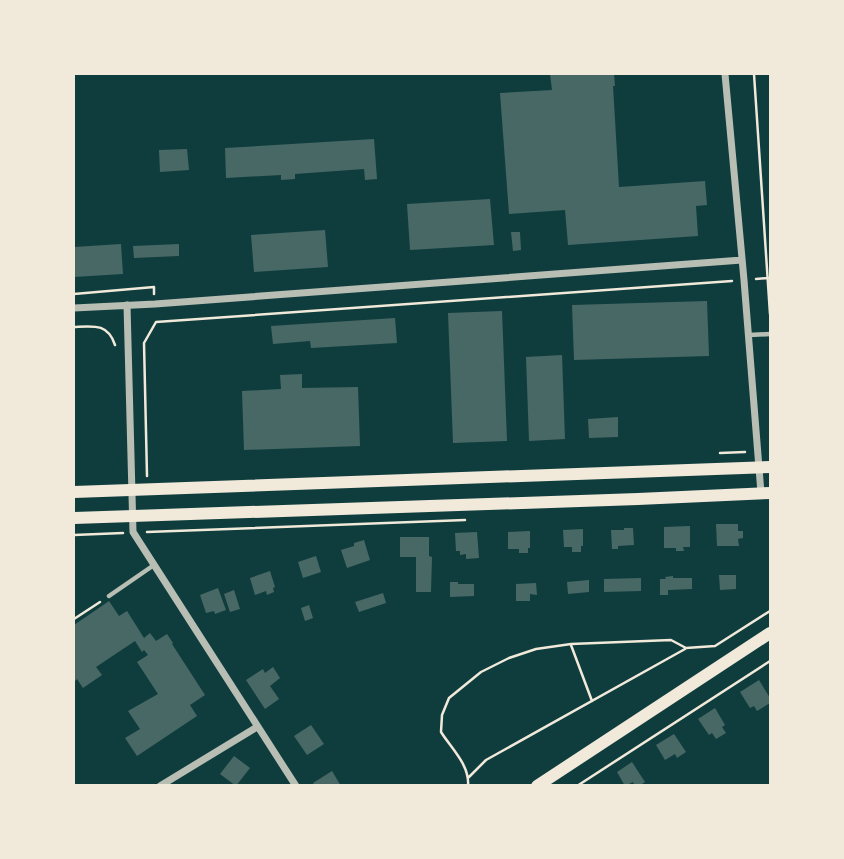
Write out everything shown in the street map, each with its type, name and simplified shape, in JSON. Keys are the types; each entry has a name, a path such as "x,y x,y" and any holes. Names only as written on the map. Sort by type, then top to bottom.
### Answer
{"main road":[{"path":"74,492 765,467"},
{"path":"74,518 766,493"},
{"path":"537,786 771,633"}],"street":[{"path":"725,74 766,493"},
{"path":"74,309 743,260"},
{"path":"127,304 134,532 296,786"},
{"path":"160,786 257,727"}],"lane":[{"path":"749,335 771,334"},
{"path":"109,596 154,565"}],"path":[{"path":"754,74 771,314"},
{"path":"147,476 144,344 156,322 768,278"},
{"path":"74,327 103,328 111,334 116,356"},
{"path":"74,611 75,618 109,596"},
{"path":"469,777 486,760 653,665 686,648 715,646 771,611"},
{"path":"468,786 469,777 459,757 441,732 442,715 449,698 481,672 509,658 536,649 571,644 671,640 686,648"},
{"path":"571,644 592,701"},
{"path":"577,786 771,661"}],"building":[{"path":"550,74 614,74 619,187 705,181 707,205 696,206 698,236 568,245 565,210 509,214 500,93 552,90"},
{"path":"374,139 377,179 365,180 364,169 295,174 295,179 281,180 281,175 226,178 225,148"},
{"path":"187,149 189,170 160,172 159,150"},
{"path":"490,199 494,245 410,250 407,204"},
{"path":"325,230 328,267 254,272 251,235"},
{"path":"511,232 520,232 521,250 513,251"},
{"path":"121,244 123,274 74,277 74,247"},
{"path":"179,244 179,256 134,258 133,246"},
{"path":"707,301 709,356 574,360 572,305"},
{"path":"502,311 507,441 453,443 448,313"},
{"path":"395,318 397,343 311,348 310,341 273,344 271,326"},
{"path":"562,355 565,439 529,441 526,357"},
{"path":"302,374 302,388 358,387 360,446 244,450 242,391 281,389 280,375"},
{"path":"618,417 618,437 589,438 588,419"},
{"path":"716,524 738,524 738,531 743,531 743,538 738,539 739,546 717,546"},
{"path":"690,526 690,547 683,547 684,551 664,548 664,527"},
{"path":"633,528 634,545 612,549 611,530"},
{"path":"583,529 581,552 572,552 572,547 564,547 563,530"},
{"path":"530,531 528,553 519,553 519,549 508,549 508,532"},
{"path":"477,532 479,558 466,559 466,554 460,555 460,551 456,551 455,533"},
{"path":"400,537 429,537 429,556 432,557 431,592 416,592 416,557 400,557"},
{"path":"364,540 370,560 347,568 341,550"},
{"path":"316,556 321,572 303,578 298,562"},
{"path":"270,571 274,592 267,595 266,591 255,595 250,578"},
{"path":"719,575 736,575 736,589 720,590"},
{"path":"673,576 692,578 692,589 668,590 668,595 660,595 660,579"},
{"path":"641,578 641,591 604,592 604,579"},
{"path":"589,580 589,592 568,594 567,582"},
{"path":"450,582 474,584 474,596 450,597"},
{"path":"536,583 537,595 530,594 530,601 516,601 516,584"},
{"path":"218,588 226,610 215,614 214,611 206,613 200,595"},
{"path":"234,590 240,609 230,612 224,594"},
{"path":"383,593 386,603 359,612 355,602"},
{"path":"109,601 119,616 127,611 144,638 150,633 156,641 167,634 205,695 190,705 197,716 137,756 125,738 140,729 128,711 158,694 137,662 148,655 144,650 142,652 135,641 96,667 102,675 83,688 77,679 74,682 74,625"},
{"path":"309,605 313,618 305,621 301,608"},
{"path":"273,667 280,678 270,686 279,699 265,709 246,680 263,669 265,673"},
{"path":"759,680 770,698 770,703 757,711 754,706 750,708 740,692"},
{"path":"715,708 725,725 722,727 726,733 716,739 712,733 709,735 698,719"},
{"path":"311,725 324,744 307,755 294,736"},
{"path":"674,734 686,752 677,758 675,754 665,760 656,745"},
{"path":"234,756 250,768 236,786 220,774"},
{"path":"632,762 645,782 639,786 635,786 633,782 625,786 617,772"},
{"path":"332,771 341,786 315,786 313,783"}]}
